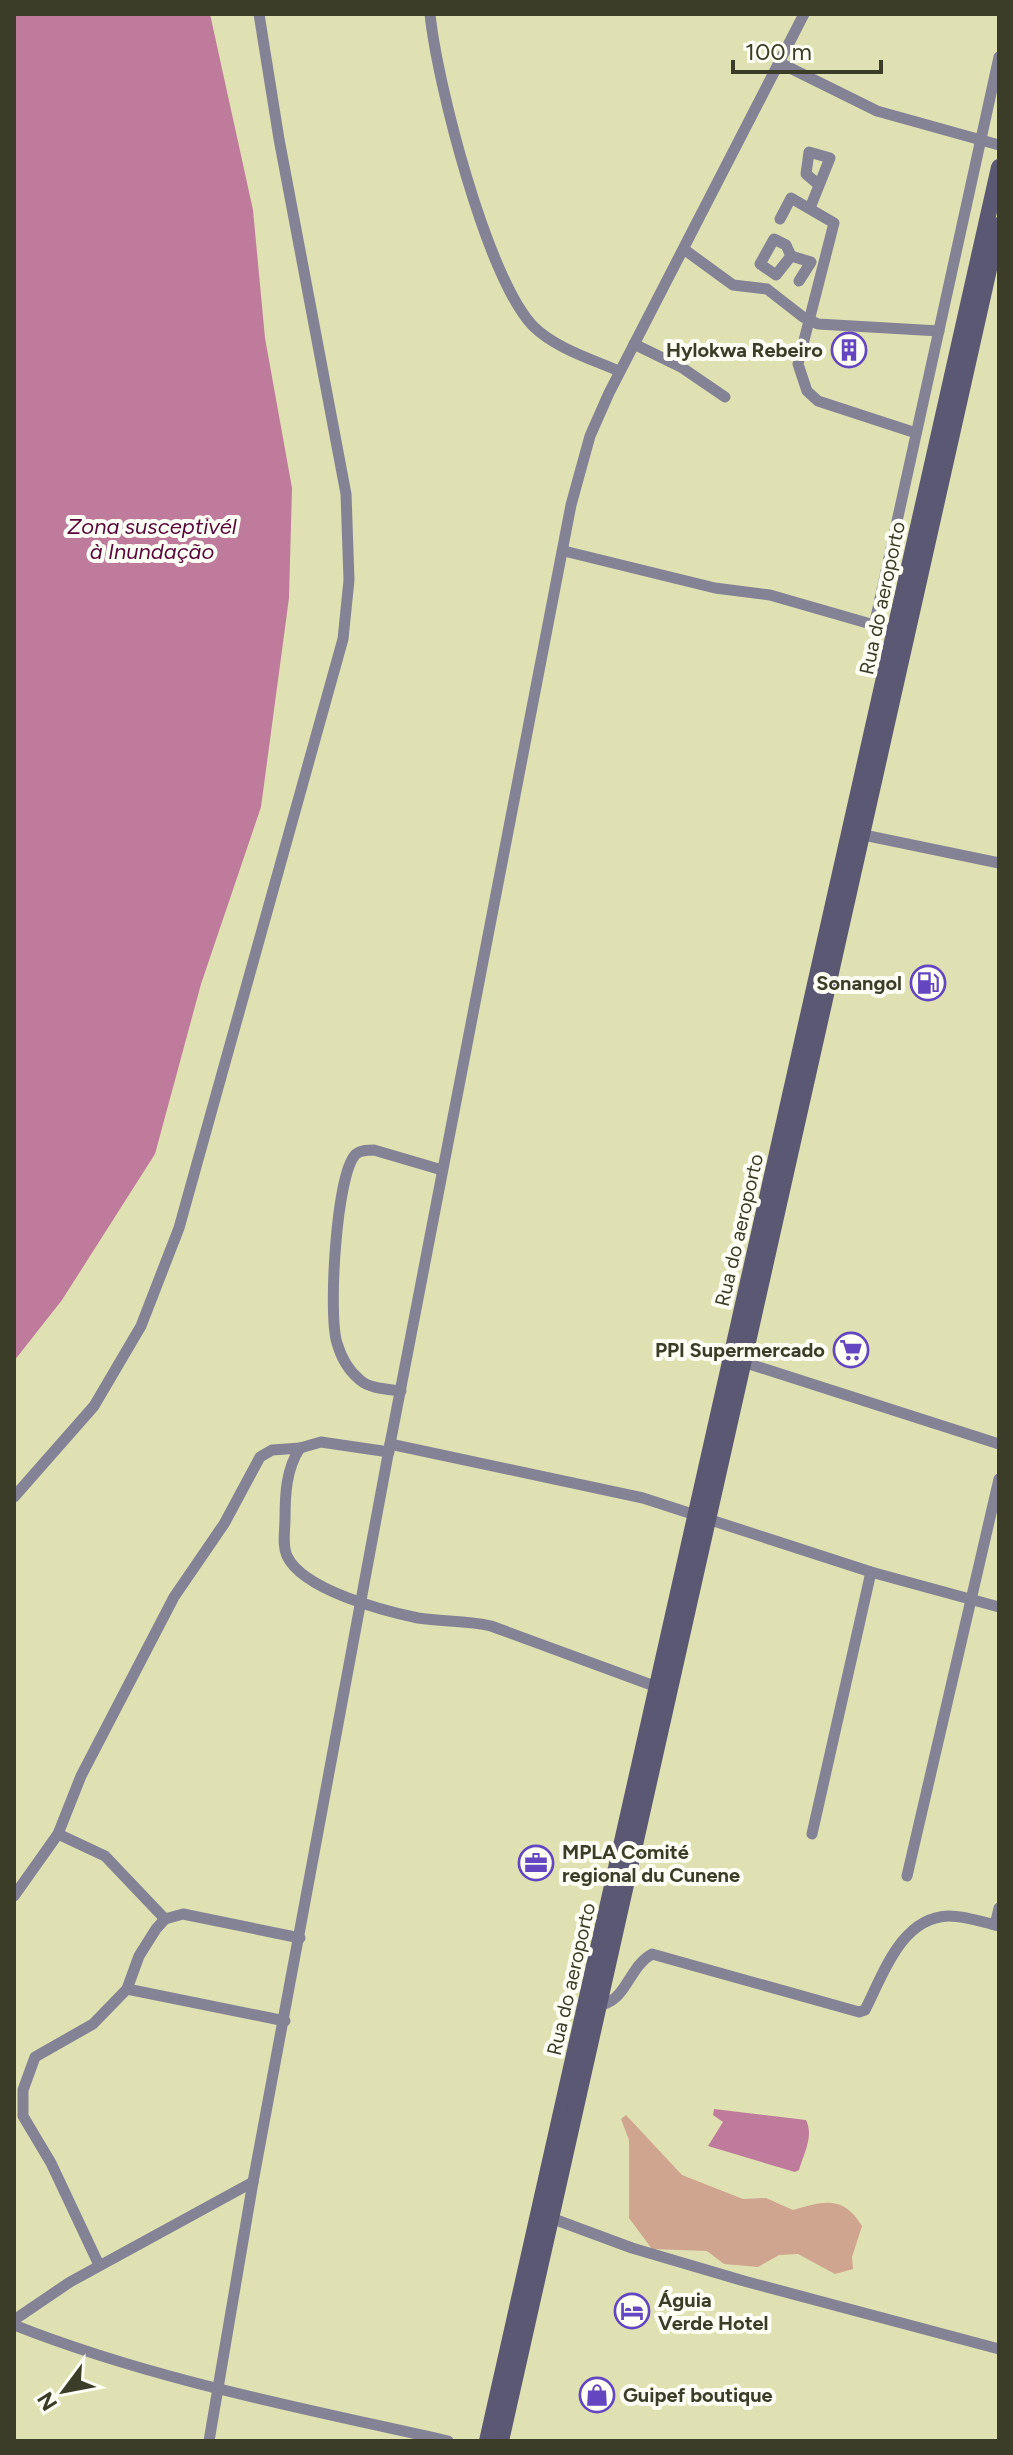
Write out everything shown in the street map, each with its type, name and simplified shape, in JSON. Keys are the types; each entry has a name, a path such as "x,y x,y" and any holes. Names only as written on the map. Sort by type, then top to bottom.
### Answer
{"main road":[{"name":"Rua do aeroporto","path":"487,2441 592,2006 856,833 992,246 999,167"},
{"name":"Rua do aeroporto","path":"501,2441 551,2218 657,1687 743,1362 856,833 895,631 999,227"}],"street":[{"path":"14,1497 94,1406 141,1326 174,1242 343,639 349,580 346,494 279,139 259,14"},
{"path":"430,14 459,149 493,251 517,305 548,339 619,371"},
{"path":"201,2441 210,2436 219,2389 253,2182 390,1448 571,505 590,436 619,371 685,250 804,14"},
{"path":"874,626 999,57"},
{"path":"780,63 877,111 999,145"},
{"path":"810,208 819,185"},
{"path":"780,219 791,198 834,223 798,364 807,391 818,401 916,433"},
{"path":"791,256 776,275 760,264 774,239 786,245 791,256 811,262 799,281"},
{"path":"959,239 992,246"},
{"path":"685,250 733,285 759,286 780,296 808,320 852,329 939,331"},
{"path":"751,288 766,268"},
{"path":"634,344 681,367 725,397"},
{"path":"564,551 715,588 770,595 895,631"},
{"path":"856,833 999,863"},
{"path":"401,1391 363,1383 346,1365 336,1341 331,1303 339,1211 350,1164 355,1155 363,1150 374,1150 442,1170"},
{"path":"743,1362 999,1444"},
{"path":"14,1896 58,1834 81,1776 174,1597 224,1524 251,1470 260,1457 272,1450 300,1448 321,1442 390,1448 629,1494 871,1572 999,1607"},
{"path":"300,1448 290,1465 285,1501 288,1559 312,1580 363,1603 419,1618 467,1620 491,1626 657,1687"},
{"path":"907,1876 974,1601 999,1479"},
{"path":"812,1834 871,1572"},
{"path":"58,1834 105,1856 118,1866 165,1919"},
{"path":"592,2006 623,1993 637,1965 652,1954 859,2012 865,2010 893,1953 911,1932 928,1920 946,1916 997,1926 999,1908"},
{"path":"99,2265 21,2108 35,2057 88,2029 127,1989 139,1956 165,1919 183,1914 300,1938"},
{"path":"127,1989 285,2021"},
{"path":"14,2323 99,2265 253,2182"},
{"path":"551,2218 632,2248 716,2273 999,2349"},
{"path":"14,2323 83,2352 219,2389 448,2441"}],"shaded area":[{"path":"626,2115 682,2175 743,2199 766,2198 793,2210 823,2203 848,2209 862,2226 852,2257 853,2269 835,2274 798,2254 779,2255 758,2267 724,2264 707,2251 652,2249 629,2218 629,2140 621,2119"}],"water":[{"name":"Zona susceptivél à Inundação","path":"14,14 210,14 253,210 265,338 292,488 289,598 261,807 201,984 155,1154 62,1300 14,1361"},
{"path":"714,2109 806,2120 809,2138 799,2170 795,2172 708,2146 723,2122 713,2115"}],"place":[{"name":"Hylokwa Rebeiro","path":"849,350"},
{"name":"Sonangol","path":"928,983"},
{"name":"PPI Supermercado","path":"851,1350"},
{"name":"MPLA Comité regional du Cunene","path":"536,1863"},
{"name":"Águia Verde Hotel","path":"632,2311"},
{"name":"Guipef boutique","path":"597,2395"}]}
